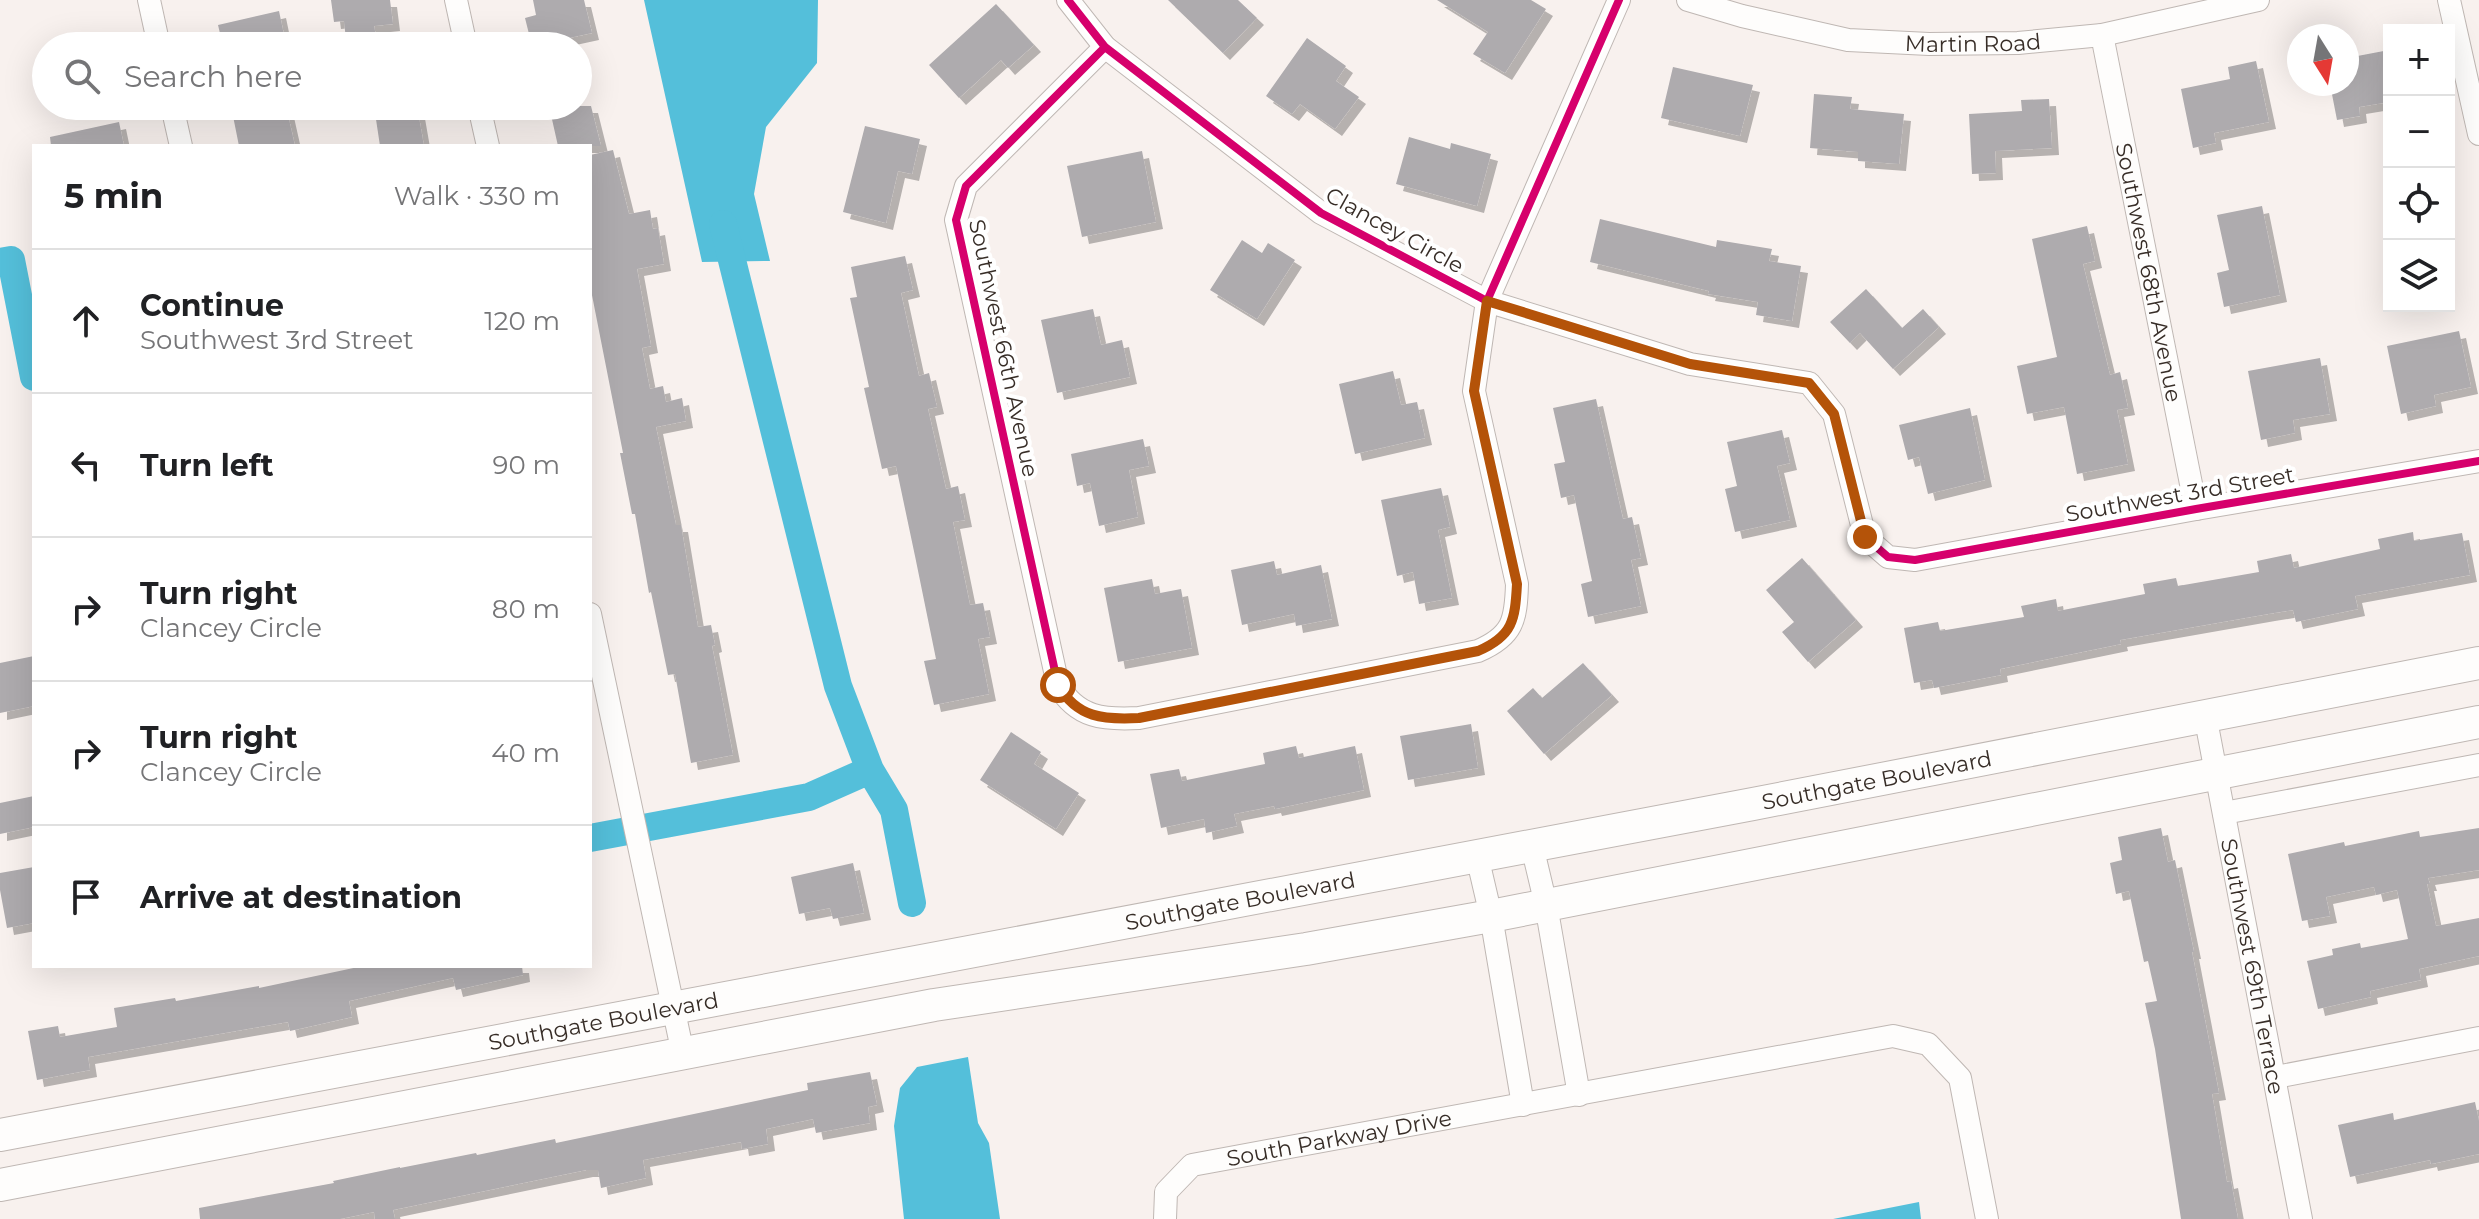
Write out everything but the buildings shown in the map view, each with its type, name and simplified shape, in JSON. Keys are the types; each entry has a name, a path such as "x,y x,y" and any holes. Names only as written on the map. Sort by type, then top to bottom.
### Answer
{"main road":[{"name":"Southgate Boulevard","path":"0,1135 1532,846 2479,663"},
{"name":"Southgate Boulevard","path":"1,1180 934,1005 1306,949 1491,916 2479,722"}],"street":[{"path":"149,0 156,32"},
{"path":"456,0 463,32"},
{"name":"Clancey Circle","path":"1068,0 1105,47 1321,213 1487,301 1690,364 1809,383 1834,414 1865,537 1888,557"},
{"path":"1487,301 1619,0"},
{"name":"Martin Road","path":"1688,0 1742,16 1848,40 1929,44 2018,43 2102,35 2258,0"},
{"path":"2449,0 2479,134"},
{"name":"Southwest 68th Avenue","path":"2102,35 2196,509"},
{"name":"Southwest 66th Avenue","path":"1105,47 966,186 956,220 1058,685 1065,696 1088,714 1100,718 1139,718 1478,651 1506,635 1515,612 1517,584 1474,391 1487,301"},
{"path":"175,120 181,144"},
{"path":"482,120 488,144"},
{"name":"Southwest 3rd Street","path":"1888,557 1915,560 2479,461"},
{"path":"592,629 683,1054"},
{"name":"Southwest 69th Terrace","path":"2205,715 2301,1219"},
{"path":"2224,813 2479,765"},
{"path":"1532,846 1546,905 1579,1095"},
{"path":"1477,856 1491,916 1523,1105"},
{"name":"South Parkway Drive","path":"1165,1219 1166,1192 1192,1165 1893,1036 1928,1044 1960,1078 1987,1219"},
{"path":"2276,1077 2479,1038"}],"water":[{"path":"644,0 818,0 817,63 766,127 754,194 770,261 702,262"},
{"path":"968,1057 978,1123 989,1143 1000,1219 904,1219 894,1126 900,1088 917,1067"},
{"path":"1919,1202 1921,1219 1833,1219"}],"waterway":[{"path":"723,224 838,686 870,770 894,810 912,903"},
{"path":"0,262 11,260 32,367"},
{"path":"592,838 809,797 870,770"}],"cycle path":[{"path":"1068,0 1105,47 1321,213 1487,301 1690,364 1809,383 1834,414 1865,537 1888,557 1915,560 2479,461"},
{"path":"1105,47 966,186 956,220 1058,685 1074,704 1092,715 1139,718 1478,651 1505,633 1513,617 1517,584 1474,391 1487,301 1619,0"}],"route":[{"path":"1058,685 1065,696 1088,714 1100,718 1139,718 1478,651 1506,635 1515,612 1517,584 1474,391 1487,301 1690,364 1809,383 1834,414 1865,537"}]}
